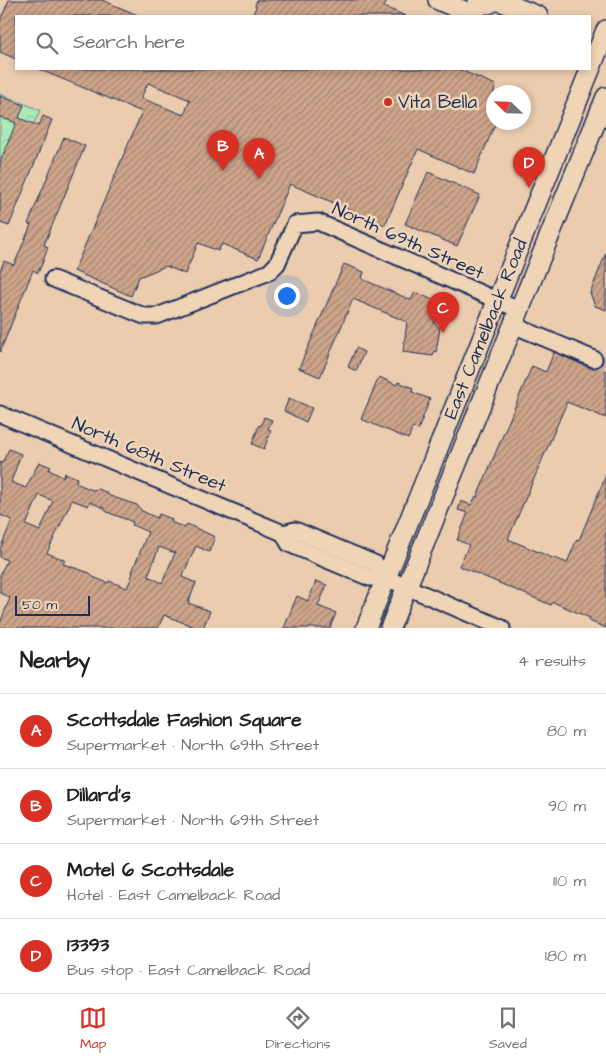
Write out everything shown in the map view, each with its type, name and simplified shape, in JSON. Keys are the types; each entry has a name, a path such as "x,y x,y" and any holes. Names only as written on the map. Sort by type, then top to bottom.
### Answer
{"main road":[{"path":"438,0 474,15"},
{"path":"478,0 488,4 497,0 535,15"},
{"name":"East Camelback Road","path":"366,628 497,301 596,67 601,38"},
{"name":"East Camelback Road","path":"390,628 606,97"}],"street":[{"name":"North 69th Street","path":"53,279 144,316 157,316 269,272 277,264 295,224 318,222 497,301 516,318 594,359"},
{"name":"North 68th Street","path":"0,414 283,533 289,544 370,578 386,578 502,628"}],"green space":[{"path":"0,94 40,110 0,204"}],"building":[{"path":"9,0 102,0 138,15 15,15 15,59 0,52 0,21"},
{"path":"257,0 387,0 384,7 404,15 252,15"},
{"path":"40,70 460,70 496,85 486,85 486,130 493,130 474,174 418,149 385,225 290,184 258,259 222,244 218,251 198,243 185,274 166,266 139,277 131,296 74,271 142,112","holes":["148,83 190,100 184,115 141,98"]},
{"path":"0,96 24,105 19,118 39,126 43,116 52,120 9,226 0,223 0,162 16,123 0,117"},
{"path":"64,137 85,146 44,245 48,247 42,264 38,273 33,270 0,352 0,271 4,261 14,265 31,225 28,224"},
{"path":"428,172 480,195 457,246 405,224"},
{"path":"606,253 606,310 595,306 590,293"},
{"path":"344,264 364,272 362,279 411,300 415,292 442,304 434,323 440,328 436,352 434,351 433,356 403,352 407,322 353,299 320,377 299,368"},
{"path":"356,348 364,352 356,371 348,367"},
{"path":"554,352 590,368 597,367 606,371 606,418 567,402 508,539 567,563 577,539 579,540 606,475 606,628 589,621 590,618 553,602 551,605 459,566 469,545 457,540 468,513 458,510 461,501 471,505 477,497 532,366 546,372"},
{"path":"379,377 397,385 398,382 413,388 412,392 430,399 418,430 413,427 408,439 361,419"},
{"path":"289,398 312,408 306,422 284,411"},
{"path":"264,417 272,420 268,429 271,430 264,449 252,444"},
{"path":"9,449 21,454 11,482 26,488 39,462 51,467 49,470 63,477 65,473 77,478 76,483 92,490 99,489 110,496 137,505 142,511 157,518 159,514 172,519 171,522 185,528 187,524 215,537 209,552 196,546 182,577 196,583 188,603 210,611 203,628 197,628 164,615 158,628 0,628 0,623 10,598 0,593 0,575 7,560 0,557 0,549 12,520 0,515 0,462 2,463","holes":["39,495 53,501 40,531 26,525","72,500 88,506 90,502 104,508 107,512 133,522 132,525 148,532 127,588 109,581 108,583 93,577 90,573 63,564 65,560 47,553","159,547 175,553 162,583 148,576"]},
{"path":"316,581 327,585 318,606 336,613 330,628 284,628 297,596 308,601"}],"tunnel":[{"path":"594,359 606,364"}],"place":[{"name":"Vita Bella","path":"388,102"},
{"name":"Dillard's","path":"223,171"},
{"name":"Scottsdale Fashion Square","path":"259,179"},
{"name":"13393","path":"529,188"},
{"name":"Motel 6 Scottsdale","path":"443,333"}]}
